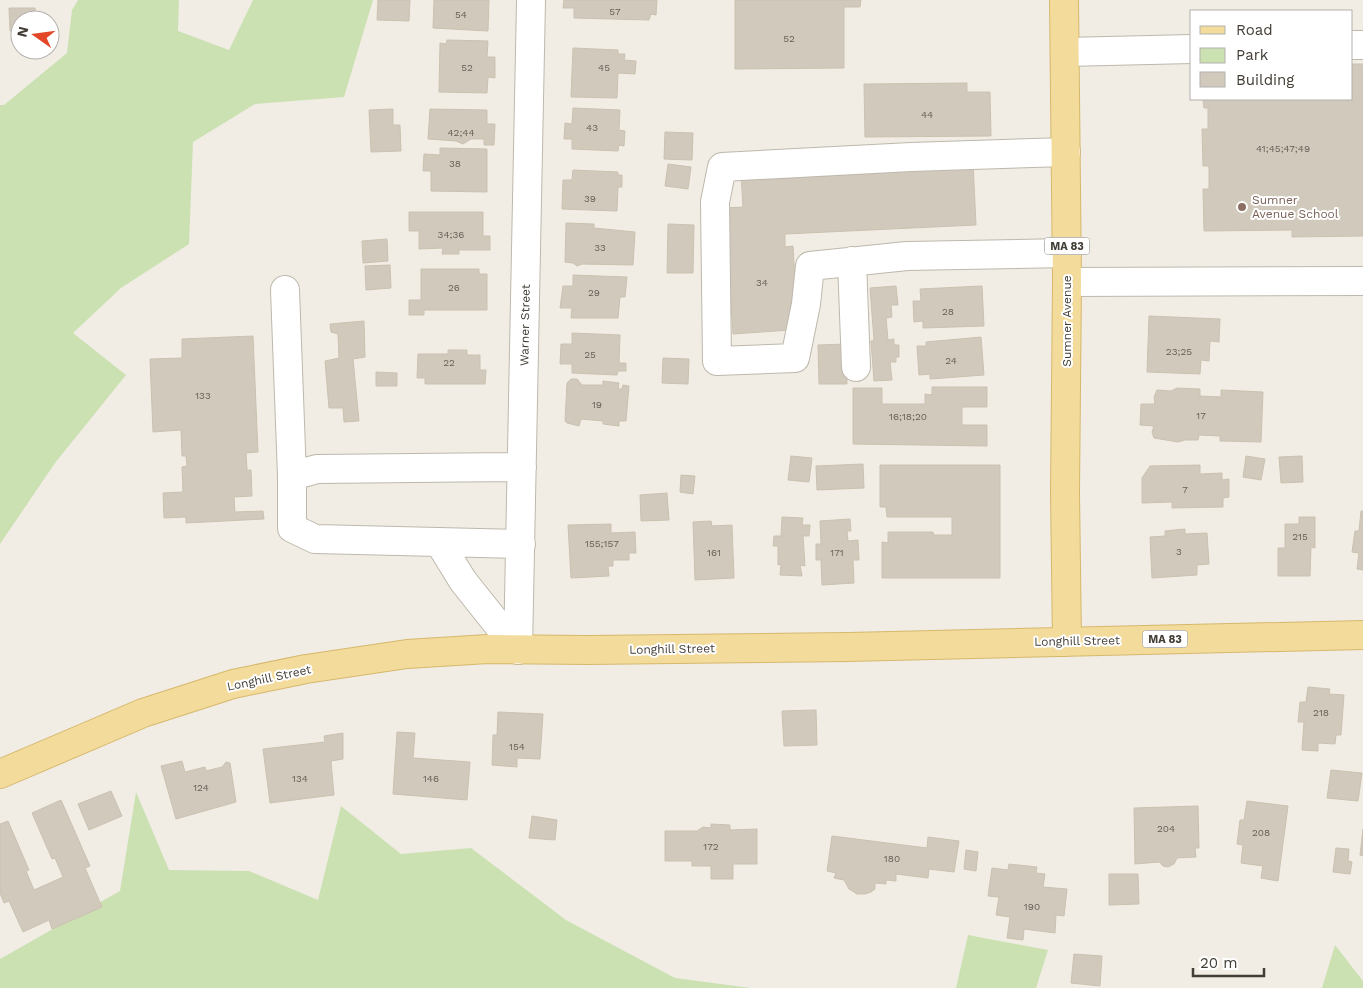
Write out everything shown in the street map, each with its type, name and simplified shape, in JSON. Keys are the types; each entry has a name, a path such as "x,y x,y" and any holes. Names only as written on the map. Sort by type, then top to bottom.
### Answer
{"main road":[{"name":"Sumner Avenue","path":"1064,0 1067,253 1065,492 1067,642"},
{"name":"Longhill Street","path":"0,774 143,713 233,684 297,671 407,654 438,651 818,647 1363,635"}],"street":[{"name":"Warner Street","path":"518,650 531,0"},
{"path":"1065,52 1190,49"},
{"path":"1066,152 911,157 722,167 715,202 717,361 796,358 806,304 810,266 907,256 1067,253"},
{"path":"852,261 856,367"},
{"path":"1067,282 1363,281"},
{"path":"285,290 292,476 292,528 315,539 521,544"},
{"path":"292,476 317,469 522,467"},
{"path":"439,542 463,582 518,650"}],"green space":[{"path":"78,0 179,0 178,31 229,50 253,0 373,0 344,97 255,104 193,142 189,244 121,288 73,333 126,375 55,463 0,544 0,105 4,105 67,53 72,10"},
{"path":"136,792 169,870 249,871 318,900 341,806 401,854 471,848 566,920 675,978 751,988 0,988 0,959 120,891"},
{"path":"968,935 1048,950 1036,988 956,988"},
{"path":"1335,945 1363,981 1363,988 1322,988"}],"building":[{"path":"378,0 410,0 409,21 377,20"},
{"path":"434,0 489,0 488,31 433,28"},
{"path":"564,0 657,0 656,15 651,14 649,20 574,18 574,8 563,8"},
{"path":"735,0 861,0 860,7 844,7 844,68 735,69"},
{"path":"9,8 35,8 35,10 10,10 10,31"},
{"path":"447,40 488,41 487,57 495,57 495,78 488,77 487,93 439,92 440,43 446,44"},
{"path":"573,48 618,50 618,54 625,54 624,60 636,61 635,74 618,73 617,98 571,97"},
{"path":"1353,64 1363,64 1363,236 1292,237 1292,230 1204,231 1203,189 1209,189 1209,166 1203,166 1202,129 1208,129 1208,108 1204,108 1203,100 1353,100"},
{"path":"967,83 967,92 990,92 991,136 865,137 864,84"},
{"path":"573,108 620,110 619,130 625,131 624,146 619,145 618,151 572,149 572,139 564,139 565,123 572,124"},
{"path":"393,109 393,125 400,125 401,151 371,152 369,110"},
{"path":"430,109 487,110 487,124 495,124 494,145 484,145 484,139 471,139 463,144 456,141 428,139"},
{"path":"665,132 693,133 692,160 664,159"},
{"path":"440,148 487,149 487,192 431,191 431,171 423,171 424,154 440,155"},
{"path":"973,162 976,225 785,234 785,247 793,246 797,317 791,330 733,334 725,208 743,207 741,174"},
{"path":"668,164 691,167 688,189 665,186"},
{"path":"573,170 618,172 618,175 622,175 622,187 618,187 617,211 562,209 563,180 572,180"},
{"path":"409,212 483,212 483,236 490,236 490,250 459,250 459,254 442,254 443,248 419,249 419,231 409,231"},
{"path":"566,223 594,224 594,228 635,232 633,265 582,264 577,266 573,263 565,262"},
{"path":"668,224 694,225 693,273 667,273"},
{"path":"387,239 388,261 363,263 362,241"},
{"path":"390,265 391,288 366,290 365,266"},
{"path":"421,269 479,269 479,274 487,274 487,310 424,310 424,315 409,315 409,300 421,300"},
{"path":"573,275 627,277 625,297 620,297 618,318 571,318 572,308 560,308 563,286 573,286"},
{"path":"896,286 898,305 891,305 892,317 886,318 888,340 894,339 894,345 899,345 899,357 896,357 896,362 890,362 892,380 874,381 871,341 874,340 870,288"},
{"path":"982,286 984,326 923,328 923,321 914,322 913,301 921,301 920,289"},
{"path":"1149,316 1220,319 1219,342 1210,341 1209,361 1201,360 1200,374 1147,372"},
{"path":"364,321 365,357 353,359 359,421 344,422 343,408 329,408 325,361 339,358 338,334 331,332 330,324"},
{"path":"572,333 620,335 619,363 626,363 626,371 618,371 617,375 572,373 572,364 560,364 561,344 572,344"},
{"path":"253,336 258,452 246,453 247,470 251,470 252,496 234,497 235,512 263,511 264,519 186,523 186,517 164,518 163,493 183,492 182,467 187,466 186,456 182,456 181,430 153,432 150,359 182,358 182,339"},
{"path":"981,337 984,375 930,379 930,374 919,375 917,346 926,346 926,342"},
{"path":"847,344 847,384 819,384 818,345"},
{"path":"448,350 467,350 467,355 480,355 480,370 486,370 485,384 425,384 425,378 417,378 418,354 448,354"},
{"path":"663,358 689,359 688,384 662,383"},
{"path":"376,372 397,373 397,386 376,386"},
{"path":"571,379 577,379 582,385 603,385 603,381 619,383 618,389 622,389 623,385 629,386 626,421 619,421 619,426 603,424 603,421 581,419 579,426 567,423 565,421 567,383"},
{"path":"932,387 987,387 987,407 962,407 962,425 987,425 987,446 853,444 853,388 882,388 882,404 925,404 925,394 932,395"},
{"path":"1177,388 1200,389 1200,396 1221,397 1221,390 1263,392 1261,442 1220,441 1220,436 1199,435 1198,440 1178,442 1154,438 1152,432 1154,426 1140,425 1141,404 1155,404 1154,397 1157,390 1171,391"},
{"path":"791,456 812,458 809,482 788,480"},
{"path":"1246,456 1265,459 1261,480 1243,477"},
{"path":"1302,456 1303,482 1281,483 1279,457"},
{"path":"863,464 864,488 817,490 816,466"},
{"path":"880,465 1000,465 1000,578 882,578 882,542 888,543 888,532 933,532 934,535 952,535 952,517 887,517 886,507 880,507"},
{"path":"1200,465 1200,474 1222,473 1222,480 1229,479 1229,497 1223,498 1223,507 1172,508 1172,502 1142,503 1142,478 1150,466"},
{"path":"681,475 695,476 693,494 680,492"},
{"path":"667,493 669,520 641,521 640,495"},
{"path":"1361,511 1363,511 1363,570 1357,569 1359,553 1352,552 1355,531 1359,531"},
{"path":"782,517 803,518 802,525 810,525 809,536 803,536 805,566 800,565 802,576 780,575 781,564 778,565 778,546 773,546 774,536 781,536"},
{"path":"1299,517 1315,517 1315,548 1311,547 1310,576 1278,576 1278,548 1285,548 1285,524 1299,524"},
{"path":"850,519 851,531 847,531 848,541 858,540 859,560 853,560 854,583 822,585 821,560 816,560 816,544 821,544 820,521"},
{"path":"711,521 712,526 732,525 734,578 695,580 693,522"},
{"path":"611,524 611,533 635,532 636,553 629,553 629,560 613,560 613,566 608,566 609,576 571,578 568,525"},
{"path":"1185,529 1185,534 1207,533 1209,564 1197,565 1197,575 1152,578 1150,537 1165,536 1165,531"},
{"path":"1308,687 1330,689 1329,694 1344,695 1341,735 1336,735 1335,744 1318,743 1318,751 1302,750 1304,722 1298,722 1300,702 1306,702"},
{"path":"816,710 817,745 784,746 782,711"},
{"path":"498,712 543,714 540,759 517,758 517,767 492,765 493,735 497,735"},
{"path":"397,732 415,733 413,758 470,762 467,800 393,794"},
{"path":"343,733 343,759 331,761 334,795 270,803 263,749 325,742 324,736"},
{"path":"182,761 185,772 205,767 206,771 222,767 226,762 230,763 236,802 176,819 161,766"},
{"path":"1331,770 1362,773 1358,801 1327,798"},
{"path":"111,791 122,816 89,830 78,804"},
{"path":"61,800 90,866 85,868 102,907 52,929 49,920 23,932 9,901 4,903 0,893 0,824 8,821 29,870 26,871 34,890 63,877 55,858 52,859 32,813"},
{"path":"1247,801 1288,806 1278,881 1261,878 1263,866 1241,863 1243,845 1237,844 1240,820 1244,820"},
{"path":"1198,806 1199,848 1195,848 1196,857 1177,858 1174,864 1168,867 1163,866 1159,862 1135,864 1134,808"},
{"path":"532,816 557,820 555,840 529,838"},
{"path":"711,824 730,825 730,830 757,829 757,864 733,864 733,879 711,879 711,866 692,866 692,861 665,861 665,831 697,831 703,827 711,828"},
{"path":"1363,829 1363,856 1360,855"},
{"path":"832,836 927,848 928,837 959,841 954,872 929,869 928,878 896,874 896,881 886,880 886,884 875,883 875,889 871,892 857,894 849,889 844,880 834,878 836,873 827,871"},
{"path":"1336,848 1349,849 1348,861 1352,862 1350,874 1333,872"},
{"path":"966,850 978,852 976,871 964,869"},
{"path":"1009,864 1037,867 1036,873 1045,874 1043,887 1067,889 1064,916 1056,915 1055,933 1024,929 1023,940 1007,938 1010,917 996,915 999,897 988,896 992,868 1008,870"},
{"path":"1109,874 1138,874 1139,904 1109,905"},
{"path":"1074,954 1102,956 1100,986 1071,983"}],"place":[{"name":"Sumner Avenue School","path":"1242,207"}]}
